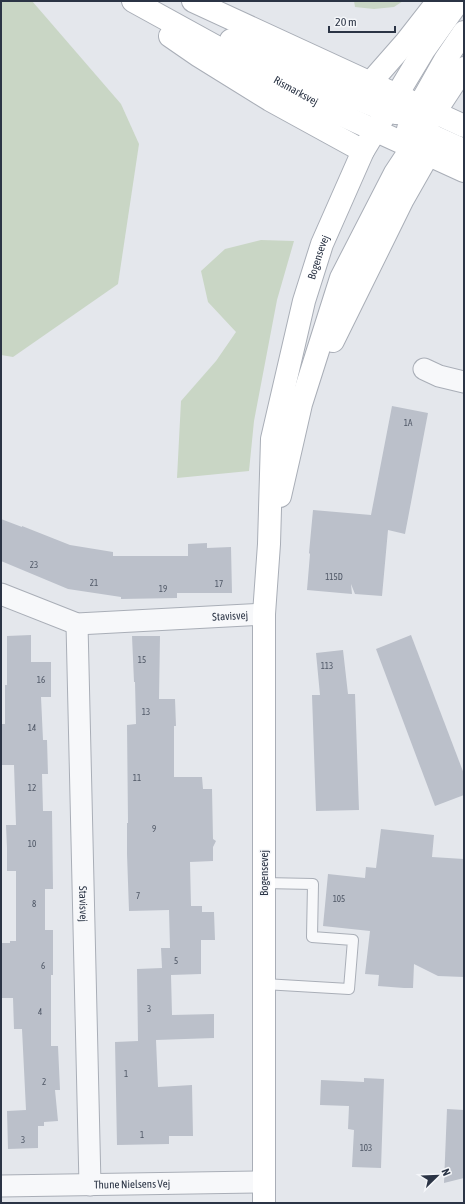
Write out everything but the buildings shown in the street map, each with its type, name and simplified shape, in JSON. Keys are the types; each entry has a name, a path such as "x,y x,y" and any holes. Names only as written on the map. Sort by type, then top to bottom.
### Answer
{"main road":[{"path":"120,1 199,56 270,100 363,151"},
{"name":"Rismarksvej","path":"133,1 334,112 389,119 421,128 464,126"},
{"path":"148,1 343,93 389,119 375,160 350,211 334,249 315,314 301,404"},
{"name":"Rismarksvej","path":"193,1 370,83 389,119 421,128 464,171"},
{"path":"370,83 406,42 438,1"},
{"name":"Bogensevej","path":"264,1203 264,614 269,544 272,439 304,301 322,244 363,151 389,119 424,50 459,1"},
{"path":"301,404 403,199 421,128 445,60 464,32"},
{"path":"421,128 463,76"},
{"path":"421,128 464,150"},
{"name":"Bogensevej","path":"269,544 301,404"}],"street":[{"path":"424,369 439,376 464,382"},
{"name":"Stavisvej","path":"1,594 77,624 264,614"},
{"name":"Stavisvej","path":"77,624 90,1185"},
{"name":"Thune Nielsens Vej","path":"1,1186 264,1182"}],"lane":[{"path":"264,883 313,884 312,937 353,940 349,989 264,984"}],"green space":[{"path":"1,1 32,1 121,104 139,144 118,284 13,357 1,355"},
{"path":"354,1 403,1 394,7 374,9 355,7"},
{"path":"261,240 294,241 277,300 254,421 249,471 177,478 181,401 216,361 236,332 208,302 201,271 225,249"}]}
